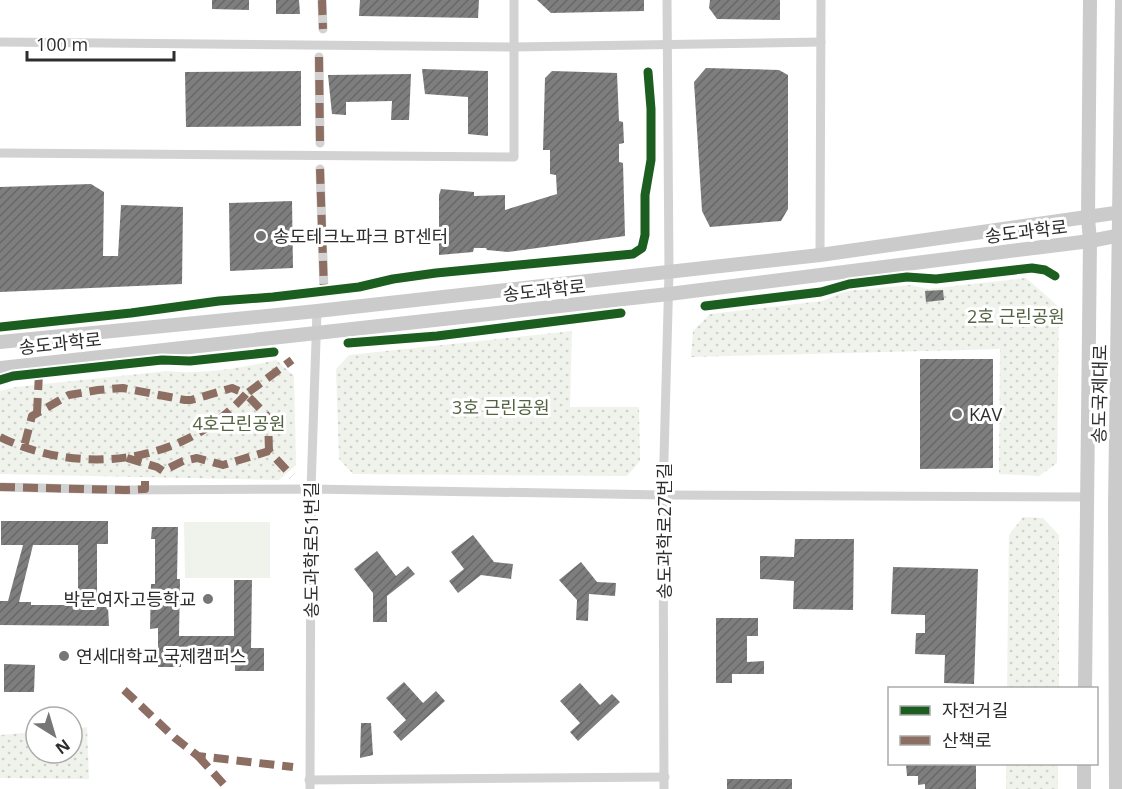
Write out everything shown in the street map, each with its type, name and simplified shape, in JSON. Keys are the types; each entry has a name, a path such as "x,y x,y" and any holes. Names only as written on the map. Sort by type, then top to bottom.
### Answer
{"main road":[{"name":"송도국제대로","path":"1085,687 1090,0"},
{"name":"송도국제대로","path":"1116,789 1122,0"},
{"name":"송도과학로","path":"0,342 317,311 820,255 1120,212"},
{"name":"송도과학로","path":"0,368 669,294 1090,241 1121,235"},
{"path":"1084,765 1084,789"}],"street":[{"path":"322,0 323,29"},
{"path":"0,153 513,156 514,0"},
{"name":"송도과학로27번길","path":"664,789 663,495 669,294 667,0"},
{"path":"820,255 821,0"},
{"path":"0,42 514,46 820,42"},
{"path":"319,57 320,143"},
{"path":"320,170 324,291"},
{"name":"송도과학로51번길","path":"310,785 311,489 317,311"},
{"path":"0,488 311,489 663,495 1087,496"},
{"path":"310,785 664,777"}],"green space":[{"name":"2호 근린공원","path":"1026,278 1059,307 1057,463 1039,476 999,474 1000,349 691,357 693,331 710,314 822,301 846,291 911,285 928,289"},
{"name":"3호 근린공원","path":"572,331 570,407 639,407 640,461 627,476 353,474 339,459 336,369 349,355"},
{"name":"4호근린공원","path":"276,360 294,376 296,465 279,480 0,474 0,391 16,387 167,371 222,370"},
{"path":"1023,517 1043,518 1059,535 1059,687 1007,687 1009,535"},
{"path":"184,522 270,522 270,578 185,578"},
{"path":"84,727 87,727 89,779 0,778 0,735 24,733 24,765 84,765"},
{"path":"1006,765 1058,765 1058,789 1006,789"}],"building":[{"path":"212,0 249,0 249,10 212,9"},
{"path":"276,0 299,0 300,14 276,14"},
{"path":"360,0 479,0 478,18 359,16"},
{"path":"537,0 644,0 644,11 551,13"},
{"path":"710,0 780,0 780,20 717,19 709,8"},
{"path":"706,68 779,70 788,75 788,209 781,221 710,227 702,211 694,82"},
{"path":"422,69 488,71 488,136 468,134 468,97 425,94"},
{"path":"301,71 301,126 186,127 185,72"},
{"path":"552,71 617,73 619,121 623,122 624,143 619,144 619,162 623,163 625,236 508,252 474,248 473,252 439,255 439,195 441,189 474,192 474,196 505,195 505,210 557,194 556,175 550,174 550,150 543,150 545,78"},
{"path":"411,74 409,120 391,120 392,101 346,102 346,115 332,114 328,75"},
{"path":"91,184 104,192 103,256 118,256 121,205 183,207 182,284 0,292 0,187"},
{"name":"송도테크노파크 BT센터","path":"292,201 293,268 230,271 229,203"},
{"path":"943,290 944,300 926,302 925,291"},
{"name":"KAV","path":"920,359 993,359 993,468 920,469"},
{"path":"1,521 108,521 108,544 97,544 97,607 108,607 109,626 0,625 0,601 8,601 23,545 1,545","holes":["33,545 78,545 78,605 31,605 31,602 19,602"]},
{"path":"152,527 178,527 179,636 234,636 234,580 252,580 251,648 264,648 264,671 235,671 235,659 181,658 181,667 158,667 158,628 150,629 151,584 155,584 155,539 151,539"},
{"path":"473,535 494,562 513,564 511,579 481,575 458,593 449,581 464,569 451,552"},
{"path":"795,539 854,539 853,610 793,609 794,581 760,579 760,556 794,557"},
{"path":"377,551 396,576 408,566 415,574 387,596 387,622 373,622 373,593 354,569"},
{"path":"581,562 597,582 616,583 615,596 589,594 588,621 576,620 577,600 559,580"},
{"path":"893,567 978,569 974,684 944,683 945,655 915,654 916,633 925,633 925,615 891,614"},
{"path":"716,618 758,618 758,636 747,636 747,662 764,661 764,674 732,674 732,683 716,683"},
{"path":"4,664 35,665 34,692 4,692"},
{"path":"404,682 423,703 436,691 445,701 401,741 393,732 406,720 386,698"},
{"path":"580,683 600,705 612,694 620,702 578,741 570,732 580,723 560,701"},
{"path":"361,723 371,723 373,755 360,758"},
{"path":"906,765 976,765 976,789 925,789 925,784 918,785 918,776 907,776"},
{"path":"727,779 792,779 792,789 727,789"}],"marked path":[{"path":"322,0 323,29"},
{"path":"319,57 320,143"},
{"path":"320,169 324,291"},
{"path":"269,451 268,417 246,394 292,360"},
{"path":"37,413 39,373"},
{"path":"0,437 31,450 64,457 97,459 130,457 163,449 193,436 221,418 246,394 232,388 185,400 123,388 69,395 32,416 24,447"},
{"path":"127,458 163,471 183,461 197,458 223,465 269,451 292,476"},
{"path":"0,487 126,490 145,489 145,481"},
{"path":"124,690 175,738 198,756 293,767"},
{"path":"198,756 228,789"}],"cycle path":[{"path":"0,327 359,287 436,273 633,254 642,248 645,235 645,195 651,160 648,72"},
{"path":"705,306 821,292 849,284 907,277 936,279 1032,268 1045,270 1055,276"},
{"path":"348,343 437,336 621,313"},
{"path":"0,380 13,376 162,360 190,361 274,352"}],"place":[{"name":"송도테크노파크 BT센터","path":"261,236"},
{"name":"KAV","path":"957,414"},
{"name":"박문여자고등학교","path":"208,599"},
{"name":"연세대학교 국제캠퍼스","path":"64,656"}]}
